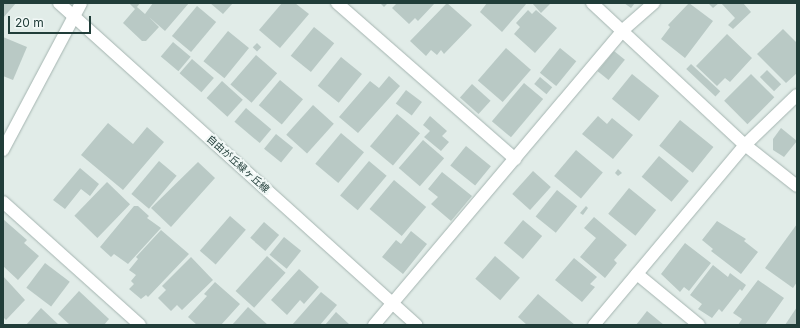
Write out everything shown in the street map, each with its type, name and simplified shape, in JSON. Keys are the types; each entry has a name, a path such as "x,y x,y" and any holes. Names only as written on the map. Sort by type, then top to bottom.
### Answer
{"street":[{"name":"自由が丘緑ヶ丘線","path":"59,3 416,325"},
{"path":"3,150 81,3"},
{"path":"337,3 515,159"},
{"path":"592,3 623,30 744,145 797,186"},
{"path":"374,325 623,30 654,3"},
{"path":"594,325 744,145 797,95"},
{"path":"3,202 133,323"},
{"path":"637,274 698,325"}],"building":[{"path":"3,3 16,3 3,18"},
{"path":"129,3 140,3 137,7 145,14 153,3 189,3 165,31 149,17 159,27 146,41 142,41 123,23 135,9"},
{"path":"210,3 233,3 223,14"},
{"path":"282,3 295,3 309,14 280,48 259,30"},
{"path":"380,3 388,3 384,7"},
{"path":"397,3 435,3 418,21 415,18 409,24 392,8"},
{"path":"447,3 472,25 444,54 441,50 437,55 431,50 426,56 410,41"},
{"path":"487,3 527,3 502,32 480,12"},
{"path":"532,3 551,3 541,13"},
{"path":"624,3 635,3 631,8"},
{"path":"689,3 713,21 685,58 661,39 670,27 668,25"},
{"path":"708,3 719,3 713,8"},
{"path":"721,3 743,3 751,12 733,29 728,25 735,18"},
{"path":"197,6 216,22 191,52 172,36"},
{"path":"528,10 532,14 536,10 557,28 535,53 514,34 520,27 516,23"},
{"path":"314,27 334,43 311,72 291,56"},
{"path":"783,29 797,43 797,73 786,83 757,54"},
{"path":"228,31 249,48 224,78 203,61"},
{"path":"727,34 752,58 730,82 725,78 717,86 696,66"},
{"path":"3,37 27,47 13,80 3,76"},
{"path":"173,42 191,57 178,71 161,57"},
{"path":"257,43 261,47 257,51 253,47"},
{"path":"506,48 531,70 503,102 478,80"},
{"path":"560,48 576,61 556,86 540,73"},
{"path":"614,51 625,60 609,80 598,71"},
{"path":"256,55 277,73 252,103 230,84"},
{"path":"341,57 362,74 339,103 318,86"},
{"path":"192,59 214,78 201,92 180,73"},
{"path":"691,64 720,91 715,96 686,69"},
{"path":"767,70 781,84 774,91 760,77"},
{"path":"632,74 659,96 639,121 612,99"},
{"path":"751,74 774,97 747,124 724,101"},
{"path":"389,76 400,86 358,133 339,117 370,81 379,88"},
{"path":"540,77 552,87 546,94 534,84"},
{"path":"280,80 303,99 282,125 259,105"},
{"path":"222,81 243,100 227,117 207,98"},
{"path":"524,83 543,99 511,137 492,121"},
{"path":"472,84 491,101 479,114 460,97"},
{"path":"406,90 422,102 412,116 396,104"},
{"path":"313,105 334,124 307,153 286,135"},
{"path":"246,108 271,129 260,143 234,122"},
{"path":"397,114 420,133 393,165 370,146"},
{"path":"430,116 447,131 442,136 449,142 441,151 424,137 430,131 423,125"},
{"path":"598,116 607,124 612,118 633,135 613,159 582,134"},
{"path":"680,120 713,147 693,173 659,146"},
{"path":"108,123 133,144 147,127 164,142 123,190 81,155"},
{"path":"781,128 797,141 784,157 773,150 773,139"},
{"path":"341,133 364,152 338,183 315,164"},
{"path":"276,134 293,148 281,163 264,149"},
{"path":"423,140 444,158 420,186 399,168"},
{"path":"466,146 491,166 475,186 450,165"},
{"path":"576,150 603,172 581,199 554,176"},
{"path":"659,156 689,181 672,202 642,177"},
{"path":"159,161 177,176 149,209 131,194"},
{"path":"369,161 387,176 358,210 340,195"},
{"path":"198,162 215,178 171,227 151,208"},
{"path":"80,168 99,184 90,196 81,189 65,209 53,200"},
{"path":"618,169 622,173 618,176 615,173"},
{"path":"533,171 551,187 530,210 512,194"},
{"path":"442,172 472,196 451,221 431,204 438,197 428,189"},
{"path":"394,180 426,207 402,236 370,209"},
{"path":"107,182 130,204 97,238 74,216"},
{"path":"629,188 656,210 635,236 608,214"},
{"path":"557,190 577,206 556,233 536,216"},
{"path":"134,206 138,206 149,216 147,218 161,228 128,264 114,254 111,257 100,247"},
{"path":"586,206 588,208 583,215 580,213"},
{"path":"230,216 246,230 216,264 200,251"},
{"path":"594,217 627,245 614,260 617,263 605,278 580,257 596,238 584,228"},
{"path":"3,219 27,240 24,243 39,256 18,280 3,266"},
{"path":"523,220 542,236 523,259 504,243"},
{"path":"717,221 746,239 744,241 758,252 741,274 711,251 713,249 702,240"},
{"path":"264,222 279,235 265,251 250,238"},
{"path":"797,224 797,282 793,288 765,268"},
{"path":"161,230 189,254 148,297 146,295 141,299 129,289 134,284 131,281 136,275 129,270 138,259 136,257"},
{"path":"411,231 427,244 403,274 382,257 396,240 401,244"},
{"path":"284,237 301,251 287,269 270,255"},
{"path":"685,243 711,263 689,291 684,287 680,292 661,274"},
{"path":"267,256 286,273 254,308 236,291"},
{"path":"495,256 520,278 500,300 475,279"},
{"path":"191,257 213,280 182,310 177,305 171,311 158,298 166,290 162,286"},
{"path":"574,258 597,277 590,284 595,287 582,302 555,280"},
{"path":"45,263 70,282 51,306 26,288"},
{"path":"713,265 728,277 730,273 746,285 742,291 740,289 722,312 719,309 712,318 698,309 702,304 690,295"},
{"path":"299,269 319,287 304,304 300,300 287,315 271,300"},
{"path":"3,276 25,300 6,320 3,317"},
{"path":"758,280 784,298 765,325 738,325 742,319 733,313"},
{"path":"215,282 240,304 221,325 197,325 188,317 207,296 204,294"},
{"path":"79,291 109,319 104,325 70,325 58,314"},
{"path":"321,292 337,305 320,325 292,325"},
{"path":"538,294 575,325 527,325 518,317"},
{"path":"248,307 268,325 232,325"},
{"path":"797,307 797,325 785,325"},
{"path":"41,308 59,325 26,325"},
{"path":"647,311 664,325 636,325"},
{"path":"336,312 350,325 325,325"}]}
